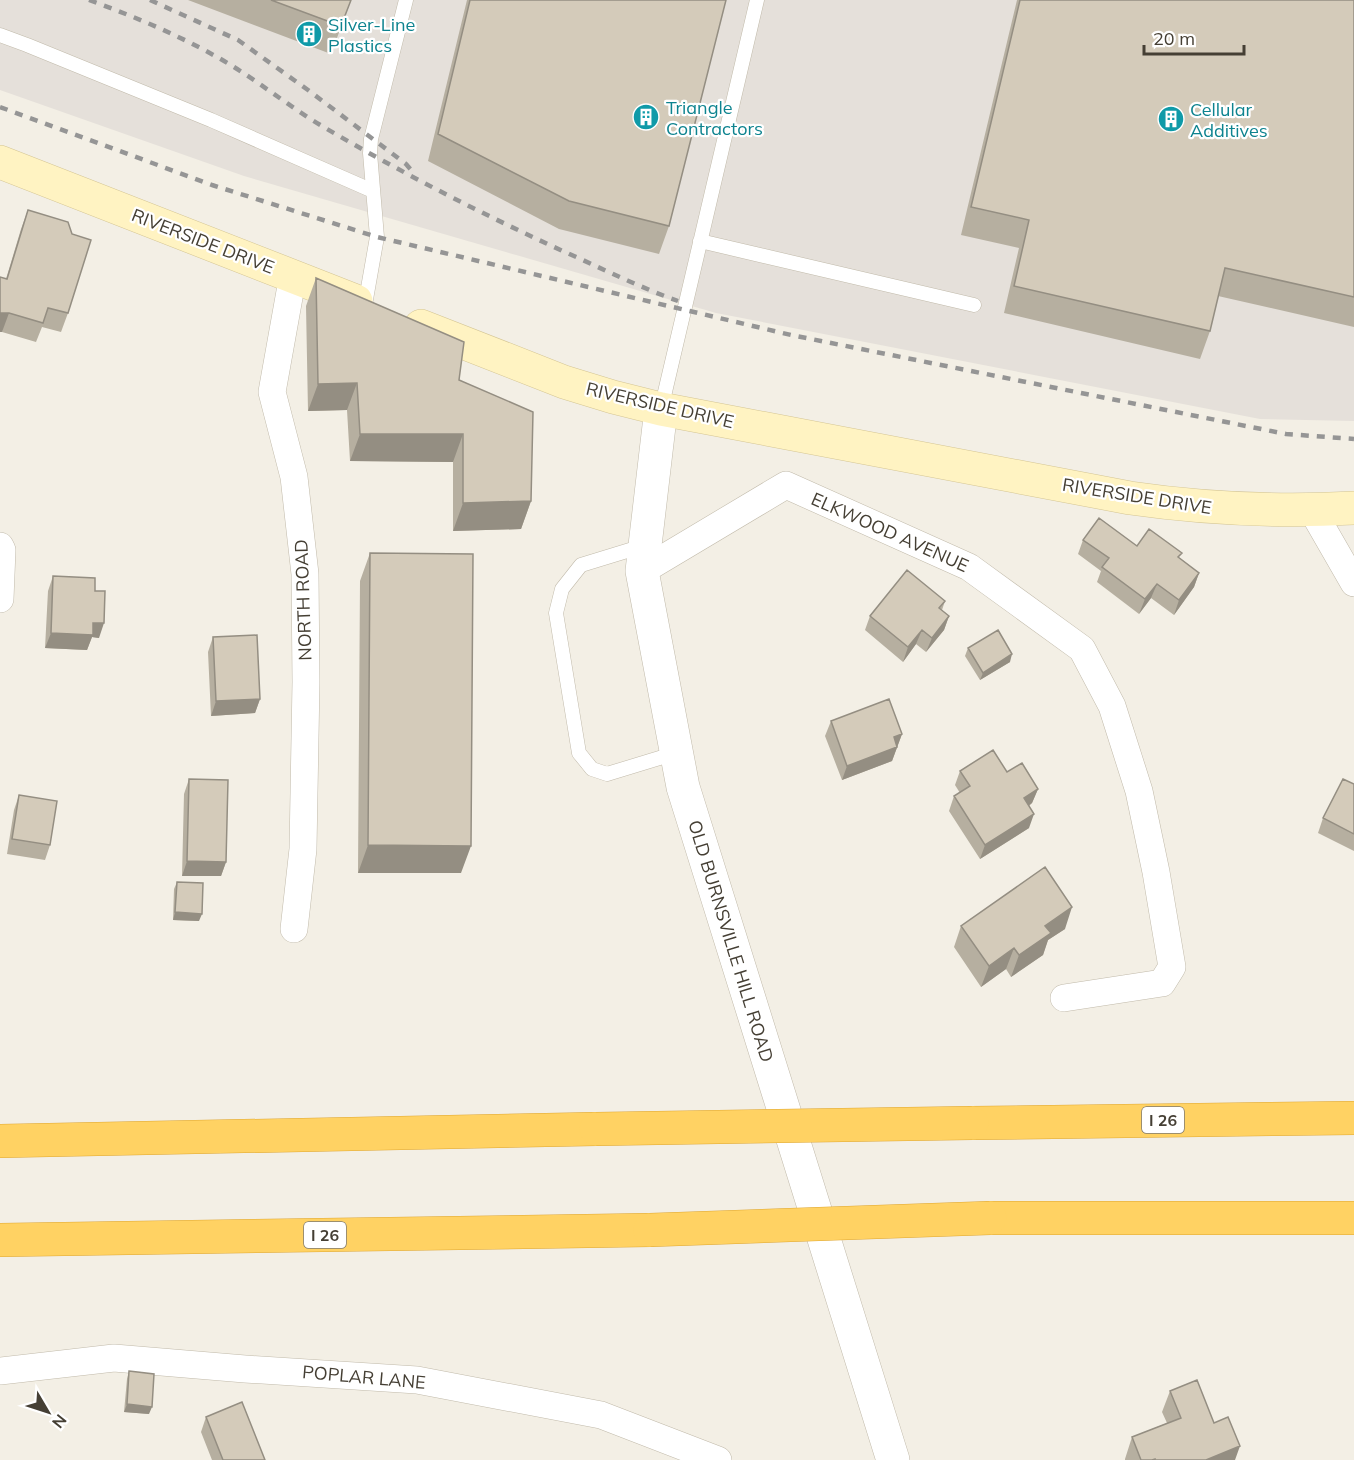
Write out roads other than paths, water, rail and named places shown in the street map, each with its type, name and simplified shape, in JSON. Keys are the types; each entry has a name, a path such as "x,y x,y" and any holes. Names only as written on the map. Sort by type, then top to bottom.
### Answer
{"highway":[{"name":"I 26","path":"0,1141 596,1129 1354,1118"},
{"name":"I 26","path":"0,1240 650,1230 990,1218 1354,1218"}],"main road":[{"name":"RIVERSIDE DRIVE","path":"0,162 564,382 613,398 1130,498 1225,508 1312,510 1354,508"}],"street":[{"name":"NORTH ROAD","path":"293,275 272,393 294,477 305,574 303,849 294,929"},
{"name":"OLD BURNSVILLE HILL ROAD","path":"661,409 644,558 682,787 893,1460"},
{"name":"ELKWOOD AVENUE","path":"644,558 786,485 969,567 1082,649 1112,706 1139,791 1172,967 1162,983 1064,998"},
{"path":"1312,510 1354,583"},
{"path":"0,546 2,550 0,599"},
{"name":"POPLAR LANE","path":"0,1371 114,1358 417,1380 601,1415 718,1460"}],"lane":[{"path":"365,305 377,237 370,153 371,139 406,0"},
{"path":"661,409 757,0"},
{"path":"0,35 211,120 373,191"},
{"path":"700,241 974,305"},
{"path":"644,558 581,565 562,589 556,613 579,753 592,770 607,774 676,753"}],"railway":[{"path":"89,0 154,26 217,57 327,129 444,194 565,252 678,301"},
{"path":"150,0 238,40 308,90 406,164 412,171"},
{"path":"0,107 212,185 377,237 791,335 1286,434 1354,439"}],"place":[{"name":"Silver-Line Plastics","path":"309,34"},
{"name":"Triangle Contractors","path":"646,117"},
{"name":"Cellular Additives","path":"1171,119"}]}
